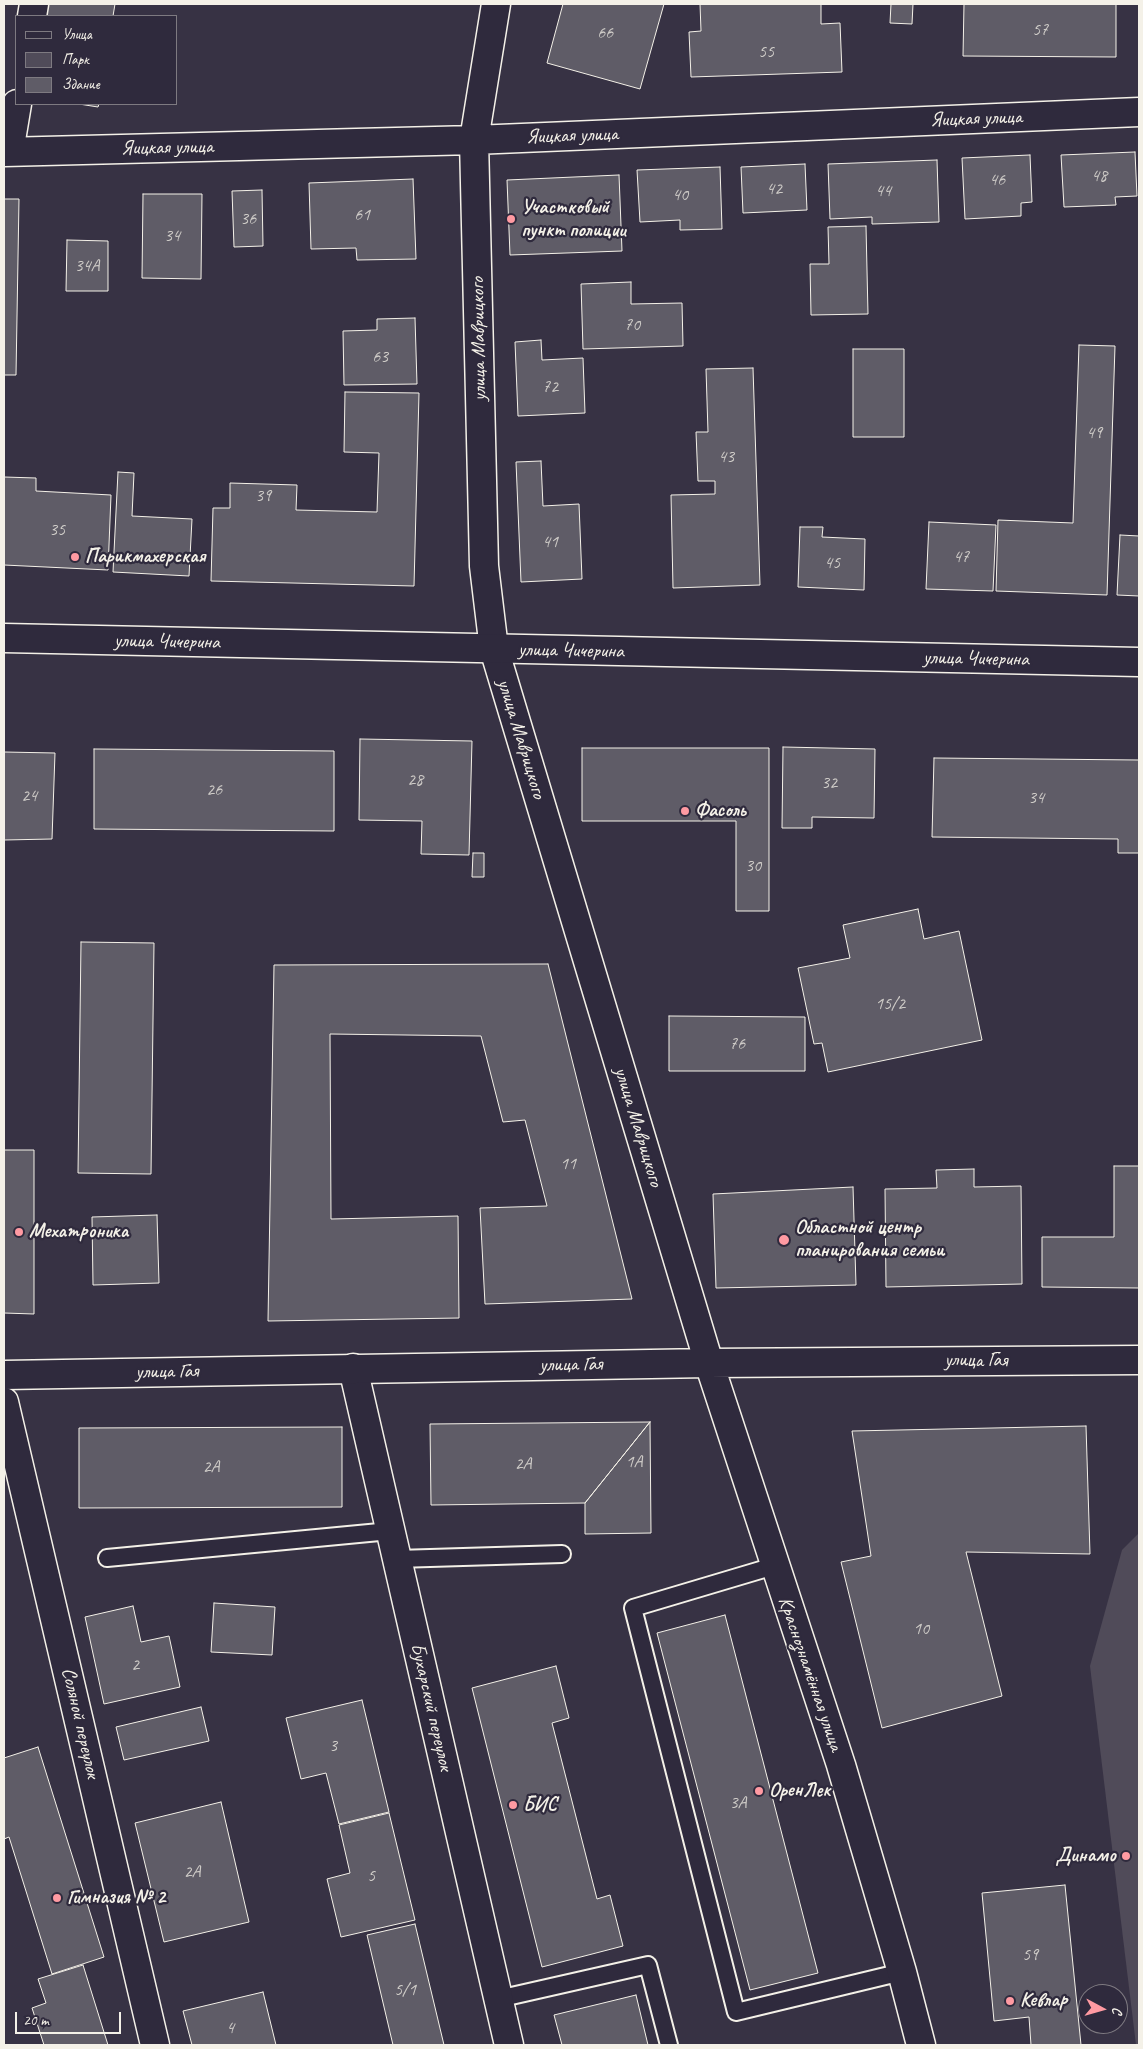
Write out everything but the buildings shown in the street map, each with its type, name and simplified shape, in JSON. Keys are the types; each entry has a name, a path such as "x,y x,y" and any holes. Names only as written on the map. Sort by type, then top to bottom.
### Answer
{"street":[{"name":"улица Маврицкого","path":"496,4 474,140 484,566 494,649 709,1363"},
{"path":"6,152 17,105"},
{"name":"Яицкая улица","path":"6,152 474,140 1139,112"},
{"name":"улица Чичерина","path":"4,638 1139,662"},
{"name":"улица Гая","path":"4,1375 709,1363 1139,1360"},
{"name":"Краснознамённая улица","path":"709,1363 774,1566 841,1765 902,1972 921,2045"},
{"name":"Бухарский переулок","path":"353,1368 509,2045"},
{"name":"Соляной переулок","path":"4,1402 155,2045"}],"lane":[{"path":"107,1558 390,1531"},
{"path":"396,1559 562,1554"},
{"path":"774,1566 633,1608 736,2012 902,1972"},
{"path":"498,1999 648,1964 669,2045"}],"green space":[{"name":"Динамо","path":"1139,1533 1139,2045 1136,2045 1090,1666 1122,1550"}],"place":[{"name":"Участковый пункт полиции","path":"511,219"},
{"name":"Парикмахерская","path":"75,557"},
{"name":"Фасоль","path":"685,811"},
{"name":"Мехатроника","path":"19,1232"},
{"name":"Областной центр планирования семьи","path":"784,1240"},
{"name":"ОренЛек","path":"759,1791"},
{"name":"БИС","path":"513,1805"},
{"name":"Динамо","path":"1126,1856"},
{"name":"Гимназия № 2","path":"57,1898"},
{"name":"Кевлар","path":"1010,2001"}]}
